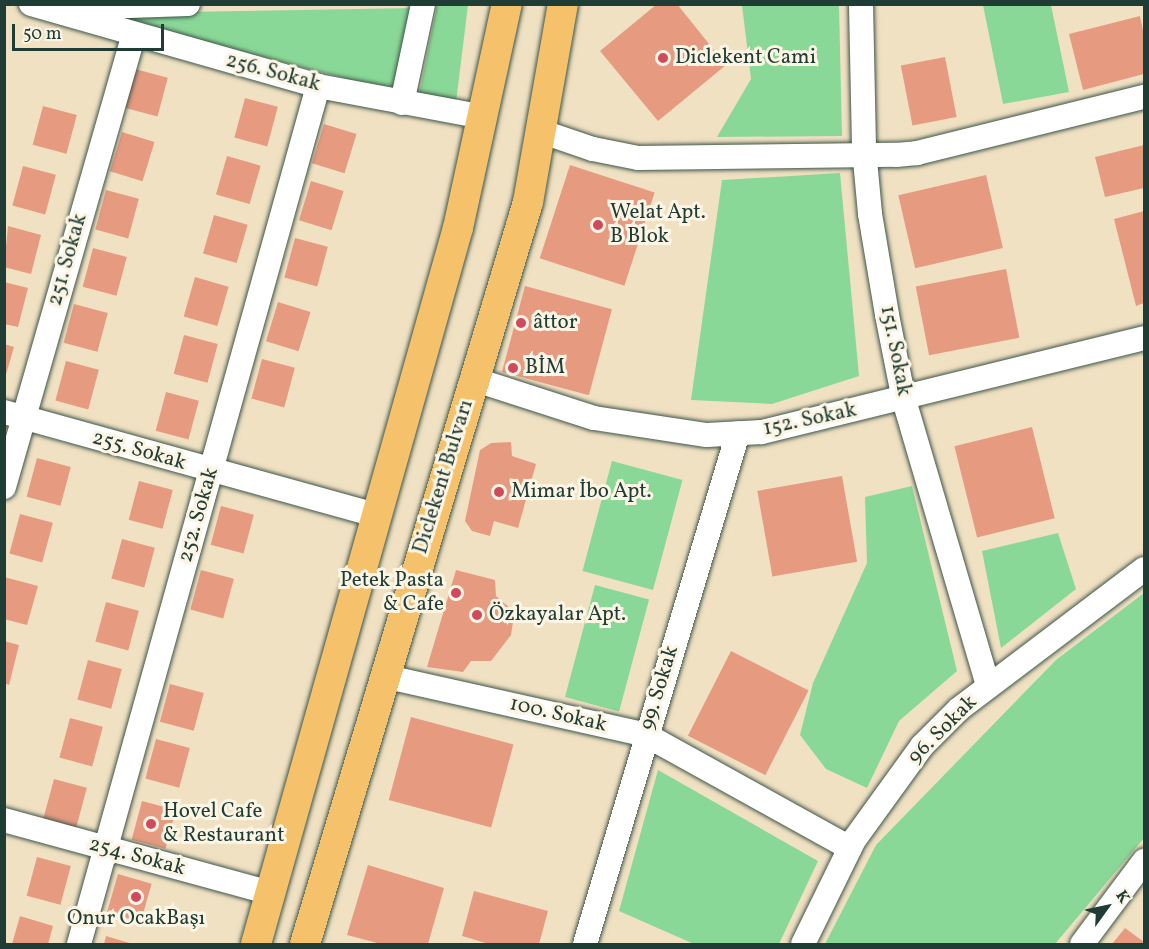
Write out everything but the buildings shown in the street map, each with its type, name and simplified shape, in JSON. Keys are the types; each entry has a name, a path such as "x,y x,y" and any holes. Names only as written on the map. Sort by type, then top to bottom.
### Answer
{"main road":[{"path":"255,945 458,228 507,4"},
{"name":"Diclekent Bulvarı","path":"305,945 383,676 528,202 563,4"}],"street":[{"path":"39,6 188,4"},
{"path":"402,103 423,4"},
{"name":"151. Sokak","path":"861,4 865,154 870,214 904,400 988,686"},
{"name":"256. Sokak","path":"39,6 318,86 483,117"},
{"name":"251. Sokak","path":"4,487 14,414 134,34"},
{"name":"252. Sokak","path":"80,945 318,86"},
{"path":"540,131 593,149 638,158 917,153 1144,97"},
{"name":"152. Sokak","path":"473,379 594,418 707,435 762,432 904,400 1144,338"},
{"name":"255. Sokak","path":"14,414 378,516"},
{"name":"99. Sokak","path":"585,945 738,433"},
{"name":"96. Sokak","path":"802,945 850,848 922,746 988,686 1144,569"},
{"name":"100. Sokak","path":"383,676 646,735 850,848"},
{"name":"254. Sokak","path":"4,820 270,893"},
{"path":"1082,945 1144,861"}],"green space":[{"path":"437,5 468,5 456,102 419,96"},
{"path":"742,5 839,5 842,136 717,137 751,79"},
{"path":"983,5 1051,5 1069,92 1003,104"},
{"path":"415,8 397,92 125,20 126,13"},
{"path":"840,173 859,376 772,404 691,400 722,180"},
{"path":"612,461 683,480 653,590 582,571"},
{"path":"912,486 957,671 899,721 867,788 826,769 800,735 813,683 867,563 865,497"},
{"path":"1058,533 1076,589 1001,648 982,551"},
{"path":"595,585 649,599 619,712 565,697"},
{"path":"1144,593 1144,838 1055,944 825,944 876,845 1056,660"},
{"path":"658,770 818,861 779,944 694,944 619,911"}],"place":[{"name":"Diclekent Cami","path":"663,58"},
{"name":"Welat Apt. B Blok","path":"598,225"},
{"name":"âttor","path":"521,323"},
{"name":"BİM","path":"513,368"},
{"name":"Mimar İbo Apt.","path":"499,492"},
{"name":"Petek Pasta & Cafe","path":"456,593"},
{"name":"Özkayalar Apt.","path":"477,615"},
{"name":"Hovel Cafe & Restaurant","path":"151,824"},
{"name":"Onur OcakBaşı","path":"136,897"}]}
